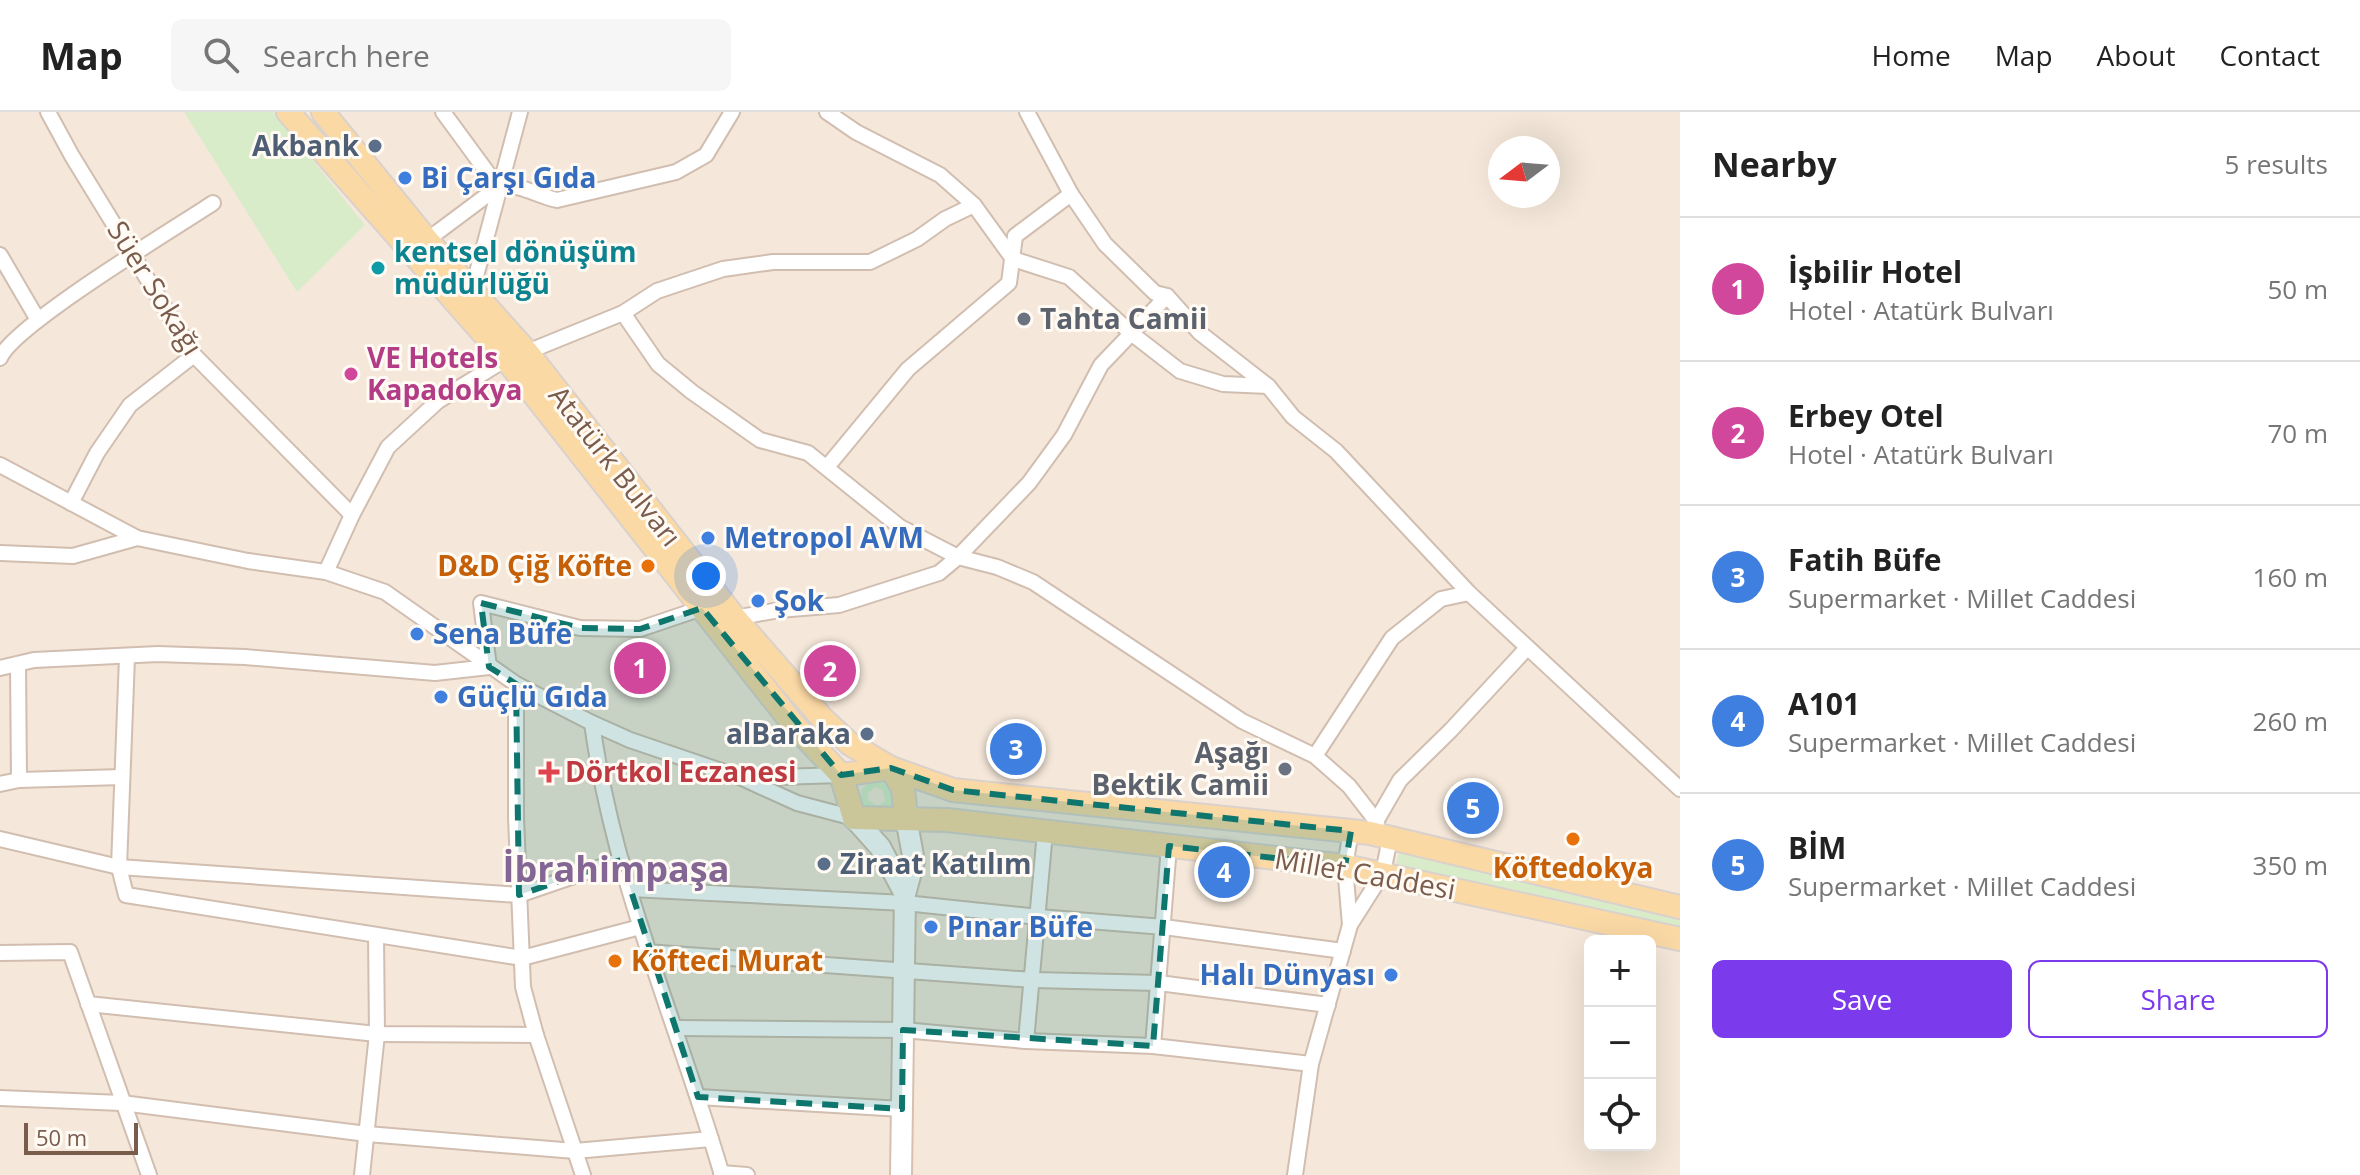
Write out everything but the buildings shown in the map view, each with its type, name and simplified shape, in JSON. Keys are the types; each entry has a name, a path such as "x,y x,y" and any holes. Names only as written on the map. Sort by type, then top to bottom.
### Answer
{"main road":[{"name":"Atatürk Bulvarı","path":"288,112 517,356 823,719 850,744 891,768"},
{"name":"Atatürk Bulvarı","path":"323,112 472,291 702,608 793,724 841,775"},
{"name":"Millet Caddesi","path":"841,775 891,768 953,790 1372,831 1680,907"},
{"path":"891,768 903,788 906,818"},
{"path":"841,775 854,818"},
{"name":"Millet Caddesi","path":"854,818 906,818 1345,866 1680,939"}],"street":[{"name":"Süer Sokağı","path":"48,112 194,355 352,515"},
{"path":"443,112 498,187"},
{"path":"472,291 520,112"},
{"path":"427,240 498,187 509,184 557,200 676,172 706,155 732,112"},
{"path":"827,112 856,132 940,175 974,205 1013,259 1069,277 1131,333 1180,371 1223,384 1268,386"},
{"path":"1027,112 1071,194 1105,244 1155,293 1167,296 1200,333 1268,386 1293,417 1336,451 1469,593 1680,789"},
{"path":"827,467 908,369 1009,283 1015,236 1071,194"},
{"path":"0,358 4,350 38,320 213,203"},
{"path":"326,572 388,447 438,401 517,356 623,313 657,291 723,269 773,262 870,262 917,239 945,219 974,205"},
{"path":"0,255 38,320"},
{"path":"735,618 779,610 839,605 939,573 1029,483 1064,435 1101,365 1167,296"},
{"path":"623,313 658,364 760,440 808,453 900,527 958,557 997,567 1033,582 1242,721 1315,756 1349,786 1372,831 1383,873 1350,925 1311,1064 1295,1175"},
{"path":"71,503 97,453 130,405 194,355"},
{"path":"0,465 137,538 248,561 326,572 385,592 489,667 592,723 630,740 742,778 797,803 854,818 880,847 905,899"},
{"path":"0,553 73,556 137,538"},
{"path":"1315,756 1392,638 1441,599 1469,593"},
{"path":"489,667 481,603 580,628 640,629 702,608"},
{"path":"1350,925 1345,866 1372,831 1400,780 1527,648"},
{"path":"0,668 34,660 158,654 245,657 435,673 489,667"},
{"path":"127,657 119,867 126,895 522,958 640,927"},
{"path":"18,664 19,780"},
{"path":"516,684 523,987 583,1175"},
{"path":"592,723 599,772 646,952 675,1028 722,1174 747,1175"},
{"path":"742,778 841,775"},
{"path":"0,784 19,780 122,777"},
{"path":"901,1175 905,899 914,861 906,818"},
{"path":"1026,1041 1045,832"},
{"path":"0,839 119,867 519,895 621,860"},
{"path":"1153,1046 1169,846"},
{"path":"631,889 905,899 1039,917 1164,927 1343,951"},
{"path":"362,1175 377,1034 376,935"},
{"path":"0,953 70,952 149,1175"},
{"path":"646,952 1033,980 1159,983 1328,1005"},
{"path":"88,1004 377,1034 536,1035"},
{"path":"675,1028 903,1030 1026,1041 1153,1046 1311,1064"},
{"path":"698,1097 902,1109"},
{"path":"0,1098 122,1103 367,1134 575,1151 711,1139"}],"highlighted area":[{"path":"481,603 580,628 640,629 702,608 841,775 891,768 953,790 1351,831 1345,866 1169,846 1153,1046 903,1030 902,1109 698,1097 621,860 519,895 516,684 489,667"}],"shaded area":[{"path":"0,112 1680,112 1680,1175 0,1175"}],"green space":[{"path":"184,112 273,112 365,225 297,292"},
{"path":"872,781 883,781 892,789 894,796 888,810 867,810 861,800 862,789","holes":["875,787 883,790 885,801 878,806 868,800 868,793"]},
{"path":"1400,849 1680,916 1680,928 1396,865"}],"place":[{"name":"Akbank","path":"375,146"},
{"name":"Bi Çarşı Gıda","path":"405,178"},
{"name":"kentsel dönüşüm müdürlüğü","path":"378,268"},
{"name":"Tahta Camii","path":"1024,319"},
{"name":"VE Hotels Kapadokya","path":"351,374"},
{"name":"Metropol AVM","path":"708,538"},
{"name":"D&D Çiğ Köfte","path":"648,566"},
{"name":"Şok","path":"758,601"},
{"name":"Sena Büfe","path":"417,634"},
{"name":"İşbilir Hotel","path":"640,668"},
{"name":"Erbey Otel","path":"830,671"},
{"name":"Güçlü Gıda","path":"441,697"},
{"name":"alBaraka","path":"867,734"},
{"name":"Fatih Büfe","path":"1016,749"},
{"name":"Aşağı Bektik Camii","path":"1285,769"},
{"name":"Dörtkol Eczanesi","path":"549,772"},
{"name":"BİM","path":"1473,808"},
{"name":"Köftedokya","path":"1573,839"},
{"name":"Ziraat Katılım","path":"824,864"},
{"name":"A101","path":"1224,872"},
{"name":"Pınar Büfe","path":"931,927"},
{"name":"Köfteci Murat","path":"615,961"},
{"name":"Halı Dünyası","path":"1391,975"}],"district":[{"name":"İbrahimpaşa","path":"616,869"}]}
